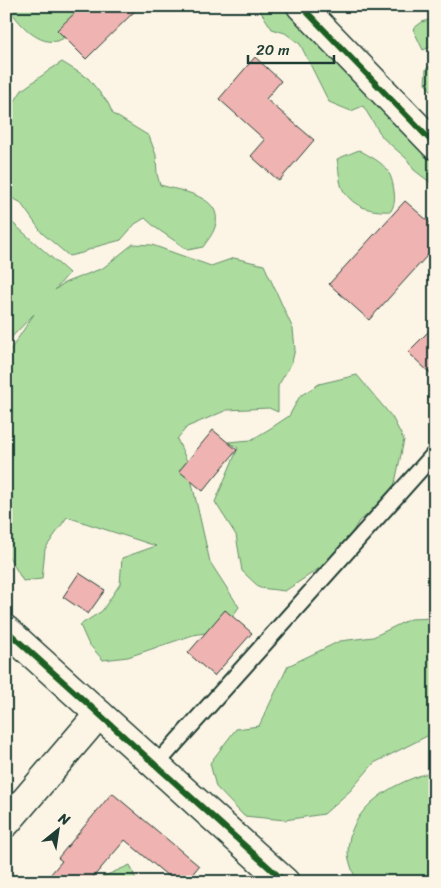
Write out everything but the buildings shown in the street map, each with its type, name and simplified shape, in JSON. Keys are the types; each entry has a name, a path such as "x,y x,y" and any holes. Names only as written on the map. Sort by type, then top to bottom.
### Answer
{"street":[{"path":"301,6 435,145"},
{"path":"6,630 285,882"},
{"path":"6,823 99,714"}],"lane":[{"path":"155,766 435,452"}],"green space":[{"path":"8,6 77,6 79,18 76,30 60,40 44,40 29,32"},
{"path":"257,6 317,6 408,104 435,124 435,186 414,170 407,159 383,138 363,106 351,111 329,102 300,44 285,33 272,29"},
{"path":"435,18 435,45 423,50 413,29 422,22"},
{"path":"62,62 88,78 108,103 113,114 149,136 156,155 157,174 160,185 199,197 213,208 216,217 215,227 203,247 188,250 145,218 135,224 121,240 69,256 42,233 20,202 6,195 6,115 22,90"},
{"path":"435,63 435,94 425,84 426,69"},
{"path":"359,150 379,162 387,170 395,197 391,211 377,211 364,208 352,201 343,190 337,159"},
{"path":"6,217 69,273 55,290 64,283 103,268 133,244 152,245 211,266 234,258 264,265 293,329 295,349 292,362 278,386 278,412 269,408 227,410 187,427 177,439 187,461 210,562 239,607 223,630 193,635 128,657 103,660 88,643 80,625 102,611 120,584 122,558 156,546 67,517 45,549 42,579 23,581 9,557 6,560 6,353 11,349 34,314 6,343"},
{"path":"357,375 392,417 404,440 392,497 359,521 338,556 285,591 260,588 242,571 236,535 215,502 238,448 228,442 251,440 271,428 289,416 300,396 319,384"},
{"path":"435,618 435,732 374,763 350,791 324,814 285,820 244,816 216,787 210,763 236,729 259,726 288,666 340,641 373,637 410,619"},
{"path":"435,771 435,882 356,882 348,852 350,836 356,821 365,809 390,789 420,775"},
{"path":"130,865 137,882 91,882"}],"cycle path":[{"path":"301,6 435,145"},
{"path":"6,630 285,882"}]}
